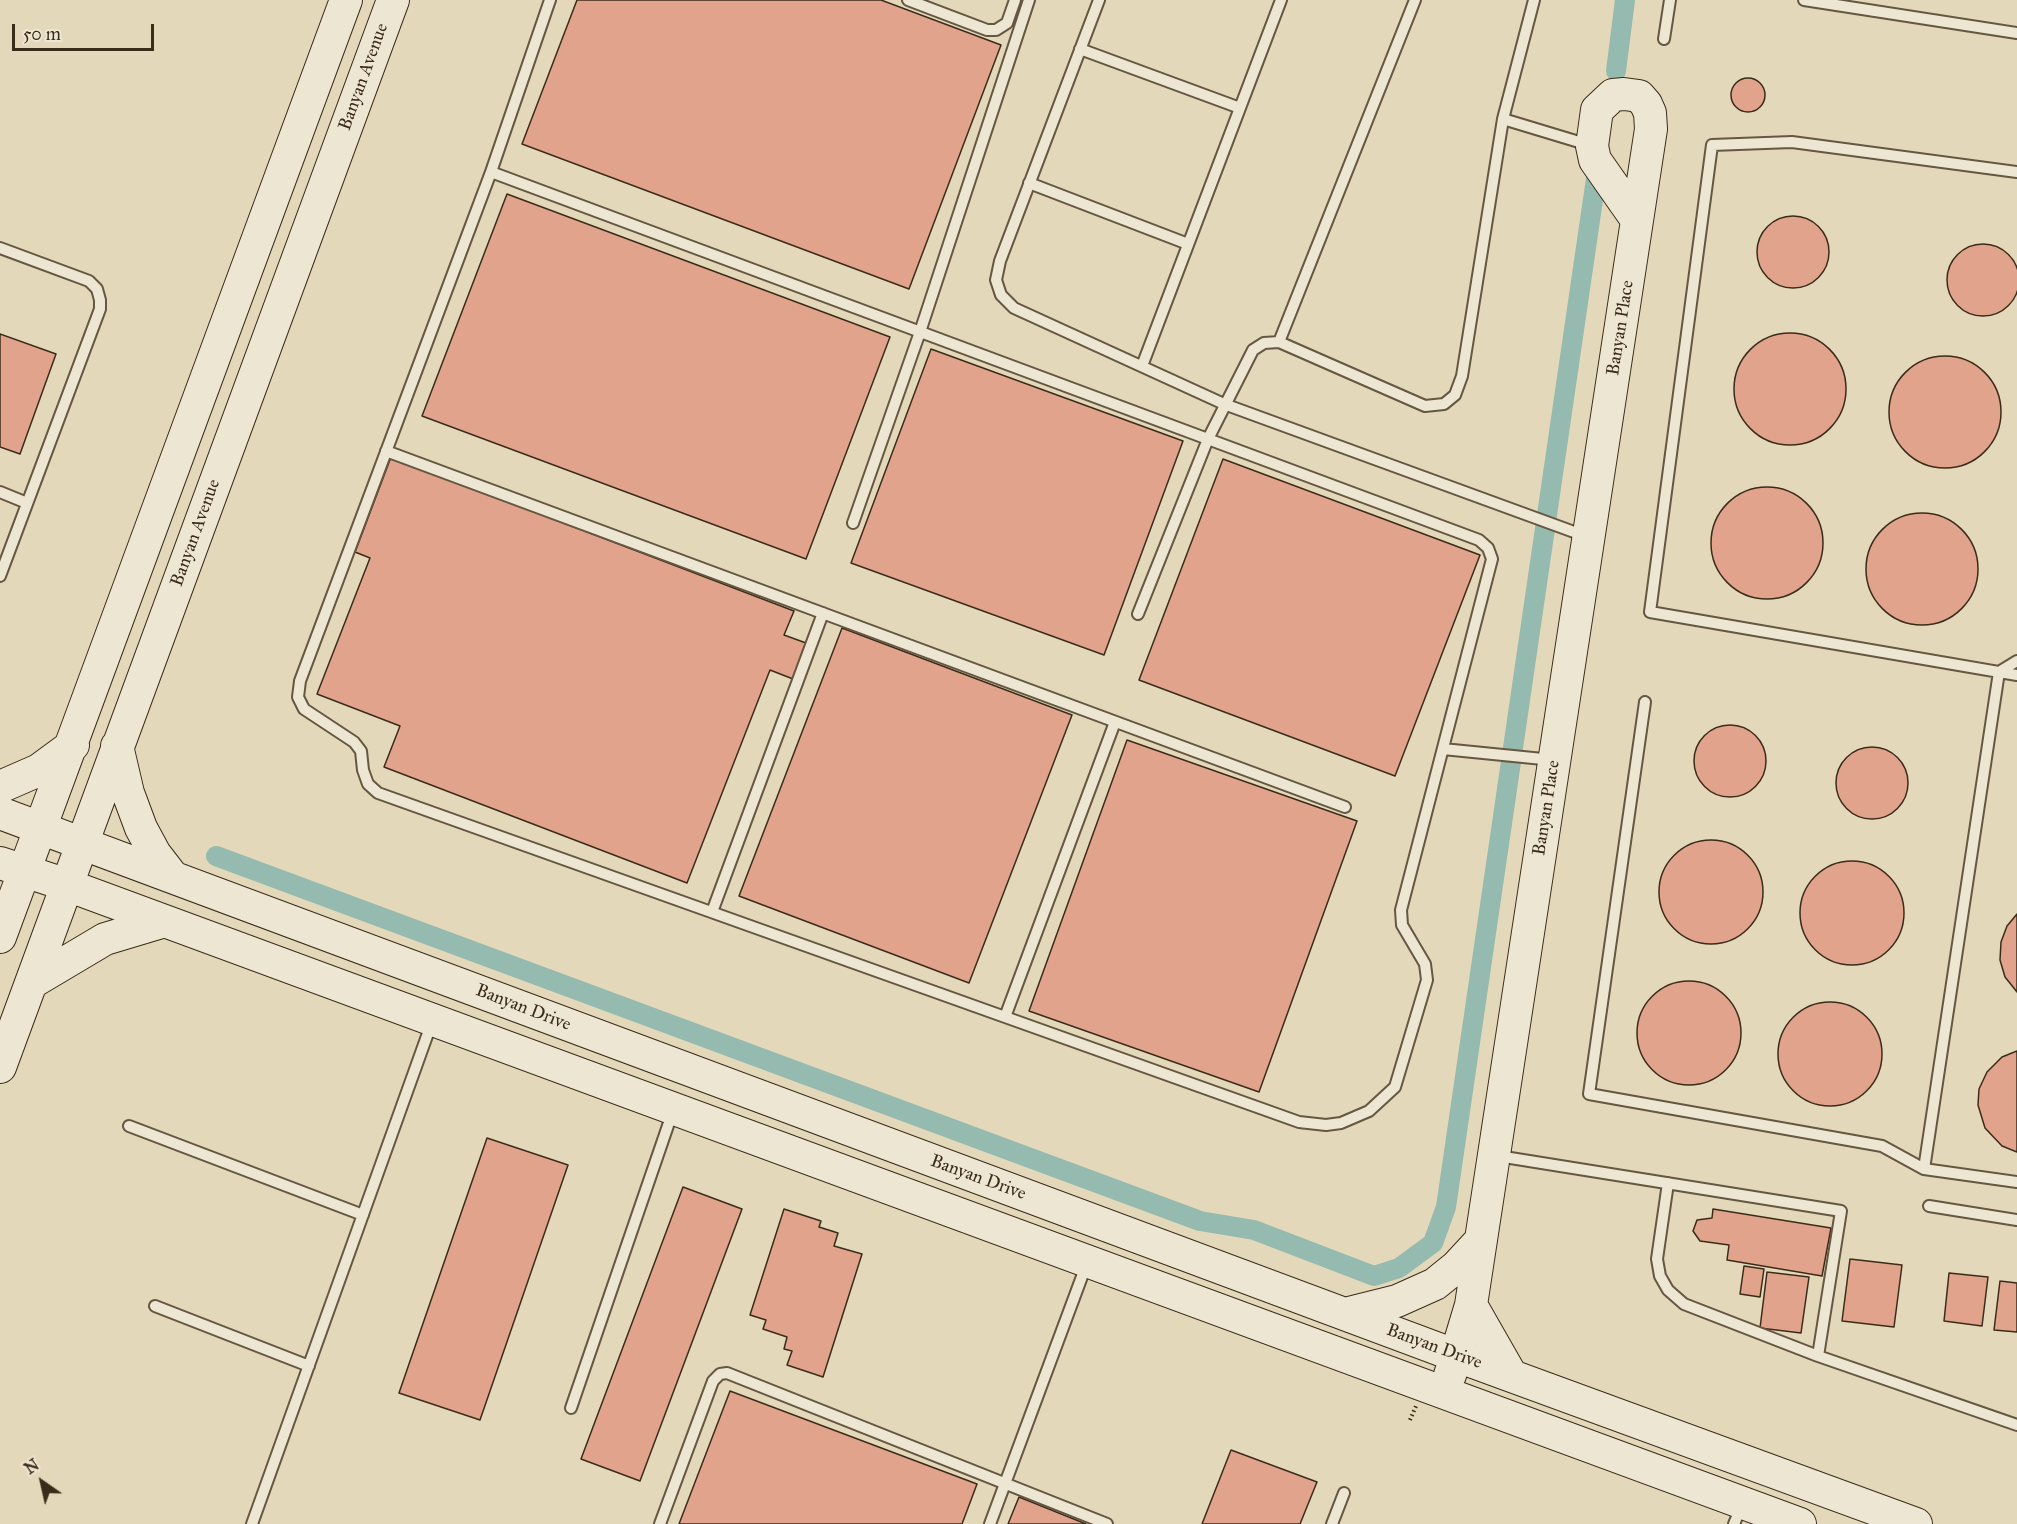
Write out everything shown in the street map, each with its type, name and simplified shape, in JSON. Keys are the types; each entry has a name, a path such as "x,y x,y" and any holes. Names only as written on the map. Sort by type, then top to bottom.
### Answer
{"street":[{"path":"0,937 12,868 42,829 346,0"},
{"name":"Banyan Avenue","path":"0,1067 393,0"},
{"name":"Banyan Place","path":"1444,1393 1471,1305 1494,1155 1543,759 1578,534 1652,129 1650,113 1639,96 1612,95 1603,102 1597,110 1592,146"},
{"path":"1592,146 1595,160 1637,220"},
{"path":"0,787 39,770 73,745"},
{"path":"117,746 128,793 141,828 155,854 172,876"},
{"name":"Banyan Drive","path":"0,813 1457,1356 1916,1524"},
{"path":"12,868 165,921 1444,1393 1738,1513 1800,1524"},
{"path":"30,983 105,939 165,921"},
{"path":"1345,1314 1397,1301 1435,1284 1456,1267 1480,1240"},
{"path":"1471,1305 1511,1375"}],"lane":[{"path":"491,172 1479,540 1488,548 1492,559 1401,910 1402,925 1425,964 1427,980 1395,1087 1369,1111 1341,1123 1326,1125 1299,1122 378,793 368,784 363,770 361,751 354,742 304,709 298,697 300,681 491,172 550,0"},
{"path":"908,0 987,30 996,30 1007,23 1015,0"},
{"path":"853,523 920,332 1029,0"},
{"path":"1098,0 999,261 996,280 1001,295 1014,308 1224,404 1578,534"},
{"path":"1142,366 1281,0"},
{"path":"1278,342 1415,0"},
{"path":"1138,614 1208,439 1253,350 1264,344 1278,342 1425,406 1443,404 1455,395 1462,376 1503,118 1534,0"},
{"path":"1664,39 1670,0"},
{"path":"1804,0 2017,33"},
{"path":"1080,49 1240,108"},
{"path":"1503,118 1592,146"},
{"path":"2017,172 1792,142 1712,145 1650,612 2017,675"},
{"path":"1029,183 1188,244"},
{"path":"0,248 89,281 97,289 100,300 100,309 0,576"},
{"path":"386,451 1345,807"},
{"path":"0,492 27,503"},
{"path":"712,912 823,613"},
{"path":"1924,1168 1999,672 2017,661"},
{"path":"1645,702 1589,1094 1882,1146 1924,1168 2017,1182"},
{"path":"1005,1017 1115,722"},
{"path":"1443,748 1543,759"},
{"path":"252,1524 433,1020"},
{"path":"571,1408 674,1109"},
{"path":"129,1125 363,1215"},
{"path":"1494,1155 1841,1211 1818,1356"},
{"path":"1668,1183 1657,1259 1660,1276 1668,1290 1684,1304 1818,1356 2017,1425"},
{"path":"1929,1206 2017,1220"},
{"path":"990,1524 1088,1262"},
{"path":"155,1306 309,1366"},
{"path":"660,1524 713,1381 720,1374 727,1373 1107,1524"},
{"path":"1332,1524 1344,1492"}],"building":[{"path":"577,0 881,0 1001,45 909,289 522,144"},
{"path":"1748,78 1760,83 1765,95 1760,107 1748,112 1736,107 1731,95 1736,83"},
{"path":"507,194 890,337 806,559 422,416"},
{"path":"1793,216 1807,219 1819,226 1826,238 1829,252 1826,266 1819,278 1807,285 1793,288 1779,285 1767,278 1760,266 1757,252 1760,238 1767,226 1779,219"},
{"path":"1983,244 2003,250 2013,260 2019,280 2013,300 2003,310 1983,316 1963,310 1953,300 1947,280 1953,260 1963,250"},
{"path":"1790,333 1811,337 1830,349 1842,368 1846,389 1842,410 1830,429 1811,441 1790,445 1769,441 1750,429 1738,410 1734,389 1738,368 1750,349 1769,337"},
{"path":"0,334 56,354 20,454 0,447"},
{"path":"931,349 1183,441 1104,655 851,563"},
{"path":"1945,356 1966,360 1985,372 1997,391 2001,412 1997,433 1985,452 1966,464 1945,468 1924,464 1905,452 1893,433 1889,412 1893,391 1905,372 1924,360"},
{"path":"391,457 794,611 784,635 806,643 793,679 770,670 687,883 384,767 400,726 317,694 370,558 355,552"},
{"path":"1223,459 1480,555 1395,776 1139,680"},
{"path":"1767,487 1788,491 1807,503 1819,522 1823,543 1819,564 1807,583 1788,595 1767,599 1746,595 1727,583 1715,564 1711,543 1715,522 1727,503 1746,491"},
{"path":"1922,513 1943,517 1962,529 1974,548 1978,569 1974,590 1962,609 1943,621 1922,625 1901,621 1882,609 1870,590 1866,569 1870,548 1882,529 1901,517"},
{"path":"842,628 1072,715 969,983 739,896"},
{"path":"1723,725 1737,725 1756,735 1766,754 1766,768 1756,787 1737,797 1723,797 1704,787 1694,768 1694,754 1704,735"},
{"path":"1127,740 1357,821 1259,1092 1029,1011"},
{"path":"1872,747 1886,750 1898,757 1905,769 1908,783 1905,797 1898,809 1886,816 1872,819 1858,816 1846,809 1839,797 1836,783 1839,769 1846,757 1858,750"},
{"path":"1711,840 1731,844 1748,855 1759,872 1763,892 1759,912 1748,929 1731,940 1711,944 1691,940 1674,929 1663,912 1659,892 1663,872 1674,855 1691,844"},
{"path":"1852,861 1872,865 1889,876 1900,893 1904,913 1900,933 1889,950 1872,961 1852,965 1832,961 1815,950 1804,933 1800,913 1804,893 1815,876 1832,865"},
{"path":"2017,914 2017,992 2005,977 2000,960 2001,942 2007,926"},
{"path":"1689,981 1709,985 1726,996 1737,1013 1741,1033 1737,1053 1726,1070 1709,1081 1689,1085 1669,1081 1652,1070 1641,1053 1637,1033 1641,1013 1652,996 1669,985"},
{"path":"1830,1002 1850,1006 1867,1017 1878,1034 1882,1054 1878,1074 1867,1091 1850,1102 1830,1106 1810,1102 1793,1091 1782,1074 1778,1054 1782,1034 1793,1017 1810,1006"},
{"path":"2017,1051 2017,1152 2002,1146 1985,1128 1978,1105 1979,1089 1987,1072 2002,1057"},
{"path":"487,1138 568,1165 480,1420 399,1393"},
{"path":"683,1187 742,1209 640,1481 581,1459"},
{"path":"784,1209 821,1221 819,1227 838,1233 834,1246 862,1254 823,1377 787,1365 792,1351 784,1349 787,1337 763,1329 766,1320 750,1315"},
{"path":"1713,1209 1831,1228 1822,1276 1727,1260 1729,1245 1700,1241 1693,1231 1697,1220 1712,1218"},
{"path":"1850,1259 1902,1265 1894,1327 1842,1321"},
{"path":"1744,1266 1764,1269 1760,1297 1740,1294"},
{"path":"1767,1272 1809,1277 1801,1333 1760,1328"},
{"path":"1949,1273 1988,1277 1982,1326 1944,1321"},
{"path":"2000,1281 2017,1283 2017,1332 1994,1330"},
{"path":"730,1391 977,1484 962,1524 679,1524"},
{"path":"1231,1450 1317,1482 1300,1524 1202,1524"},
{"path":"1019,1497 1086,1524 1008,1524"}],"waterway":[{"path":"1616,71 1625,0"},
{"path":"216,856 1200,1221 1254,1230 1374,1276 1399,1268 1433,1243 1446,1207 1596,179"}]}
